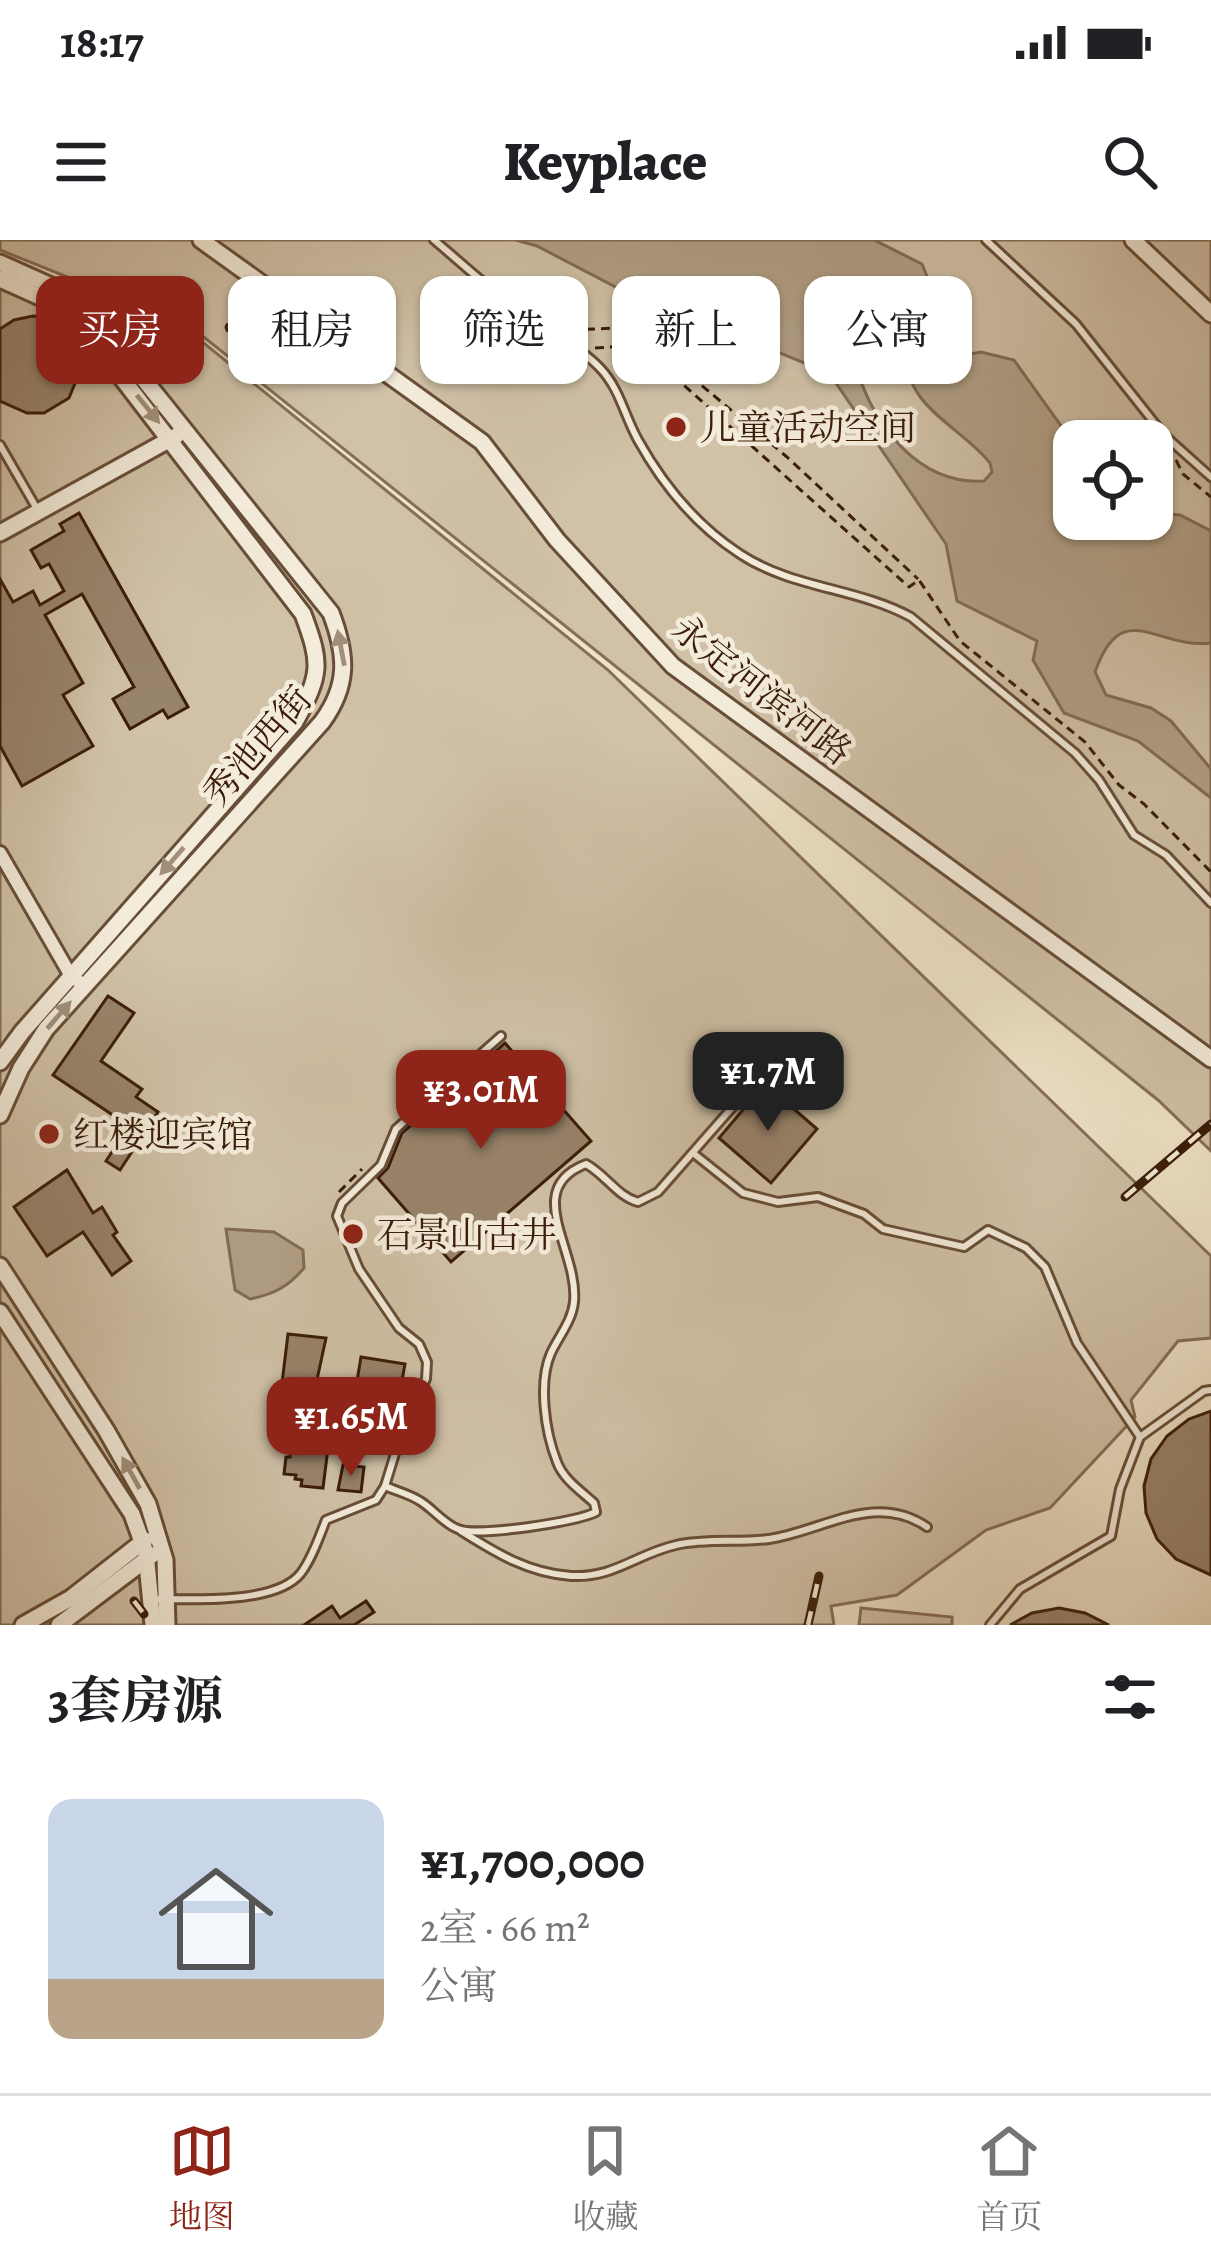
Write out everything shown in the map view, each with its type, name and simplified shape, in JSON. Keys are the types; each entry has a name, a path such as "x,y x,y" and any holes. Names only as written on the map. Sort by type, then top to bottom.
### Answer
{"street":[{"name":"永定河滨河路","path":"201,240 482,442 556,540 673,666 1211,1059"},
{"path":"1133,240 1211,314"},
{"name":"秀池西街","path":"0,263 60,290 98,322 331,613 343,642 345,672 337,701 322,722 0,1062"},
{"name":"秀池西街","path":"0,279 51,302 88,334 303,614 317,651 315,685 295,722 78,981 22,1068 0,1115"},
{"path":"0,533 187,429"},
{"path":"0,853 78,981"},
{"path":"0,1266 148,1504 159,1599 167,1625"},
{"path":"0,1312 153,1546"},
{"path":"64,1621 153,1546"},
{"path":"23,1625 153,1546"},
{"path":"153,1625 159,1599"},
{"path":"64,1621 87,1625"}],"lane":[{"path":"434,240 477,276"},
{"path":"986,240 1076,324 1152,420"},
{"path":"588,358 616,386 636,436 698,521 741,555 772,570 887,604 911,617 1075,753 1100,780 1134,835 1166,855 1211,903"},
{"path":"1173,443 1211,477"},
{"path":"0,445 38,512"},
{"path":"159,1599 254,1596 279,1589 299,1576 326,1520 376,1500 385,1486 428,1363 419,1344 399,1328 359,1269 337,1216 342,1202 381,1165 396,1129 501,1036"},
{"path":"458,1529 512,1531 596,1511 557,1463 542,1394 550,1355 574,1307 574,1280 551,1197 558,1182 571,1169 586,1164 625,1198 638,1202 658,1192 744,1094"},
{"path":"693,1153 743,1193 778,1202 818,1196 863,1214 883,1229 964,1247 988,1231 1026,1249 1045,1267 1077,1343 1140,1437"},
{"path":"990,1625 1019,1589 1112,1535 1120,1489 1140,1437 1204,1390 1211,1390"},
{"path":"385,1486 418,1499 513,1564 566,1576 620,1570 679,1544 772,1539 820,1528 851,1514 906,1512 927,1526"}],"path":[{"path":"248,308 261,310 274,331 267,352 248,362 236,355 230,341 226,327 233,315 248,308"},
{"path":"588,329 616,328 644,337 787,457 919,580 960,641 1085,742 1119,785 1211,872"},
{"path":"588,348 639,345 909,587 919,580"},
{"path":"1173,453 1183,474 1211,497"}],"shaded area":[{"path":"0,240 1211,240 1211,1151 1158,1100 263,384 396,384 396,276 228,276 228,356 204,337 204,276 65,276 0,250"},
{"path":"516,240 874,240 922,264 927,276 804,276 804,363 780,353 780,276 612,276 612,285"},
{"path":"0,261 40,276 36,276 36,384 204,384 204,343 228,363 228,384 255,384 608,670 1211,1256 1211,1338 1178,1341 1131,1400 1135,1417 1050,1508 986,1530 897,1595 831,1606 834,1625 0,1625"},
{"path":"972,354 1014,360 1057,420 1053,420 1053,540 1173,540 1173,514 1211,531 1211,643 1129,631 1106,649 1095,672 1106,695 1151,708 1171,721 1211,769 1211,798 1138,741 1064,713 1033,660 1037,641 957,601 946,544 837,384 862,384 888,431 920,463 961,480 984,481 992,472 990,463 935,413 913,384 972,384"},
{"path":"226,1229 274,1232 303,1250 304,1268 280,1289 250,1299 235,1290"},
{"path":"861,1608 952,1617 952,1625 859,1625"}],"building":[{"path":"36,316 36,384 75,384 69,398 44,413 27,413 0,401 0,329 14,320"},
{"path":"79,513 188,707 168,718 163,710 130,729 113,699 134,687 82,594 45,615 83,683 63,695 93,746 22,786 0,746 0,579 13,602 33,591 40,605 64,591 49,564 41,568 31,550 64,531 60,524"},
{"path":"108,996 134,1013 101,1061 142,1089 136,1097 158,1112 120,1170 106,1161 129,1126 53,1075"},
{"path":"505,1043 591,1141 451,1262 378,1178 388,1168 402,1133"},
{"path":"765,1084 817,1129 771,1183 719,1138"},
{"path":"67,1170 93,1213 102,1207 131,1261 112,1275 83,1232 47,1256 14,1207"},
{"path":"288,1334 326,1338 308,1421 331,1424 323,1488 301,1486 296,1475 284,1474 294,1418 278,1416"},
{"path":"361,1357 405,1364 393,1430 350,1423"},
{"path":"1211,1411 1211,1575 1176,1559 1157,1539 1146,1513 1144,1486 1151,1459 1167,1436 1189,1419"},
{"path":"343,1465 364,1467 361,1492 338,1490"},
{"path":"366,1601 374,1612 354,1625 304,1625 332,1606 340,1618"},
{"path":"1059,1608 1085,1613 1109,1625 1010,1625 1032,1613"}],"railway":[{"path":"1125,1197 1211,1124"},
{"path":"808,1625 819,1576"},
{"path":"134,1601 144,1614"}],"place":[{"name":"儿童活动空间","path":"676,427"},
{"name":"红楼迎宾馆","path":"49,1134"},
{"name":"石景山古井","path":"353,1234"}]}
